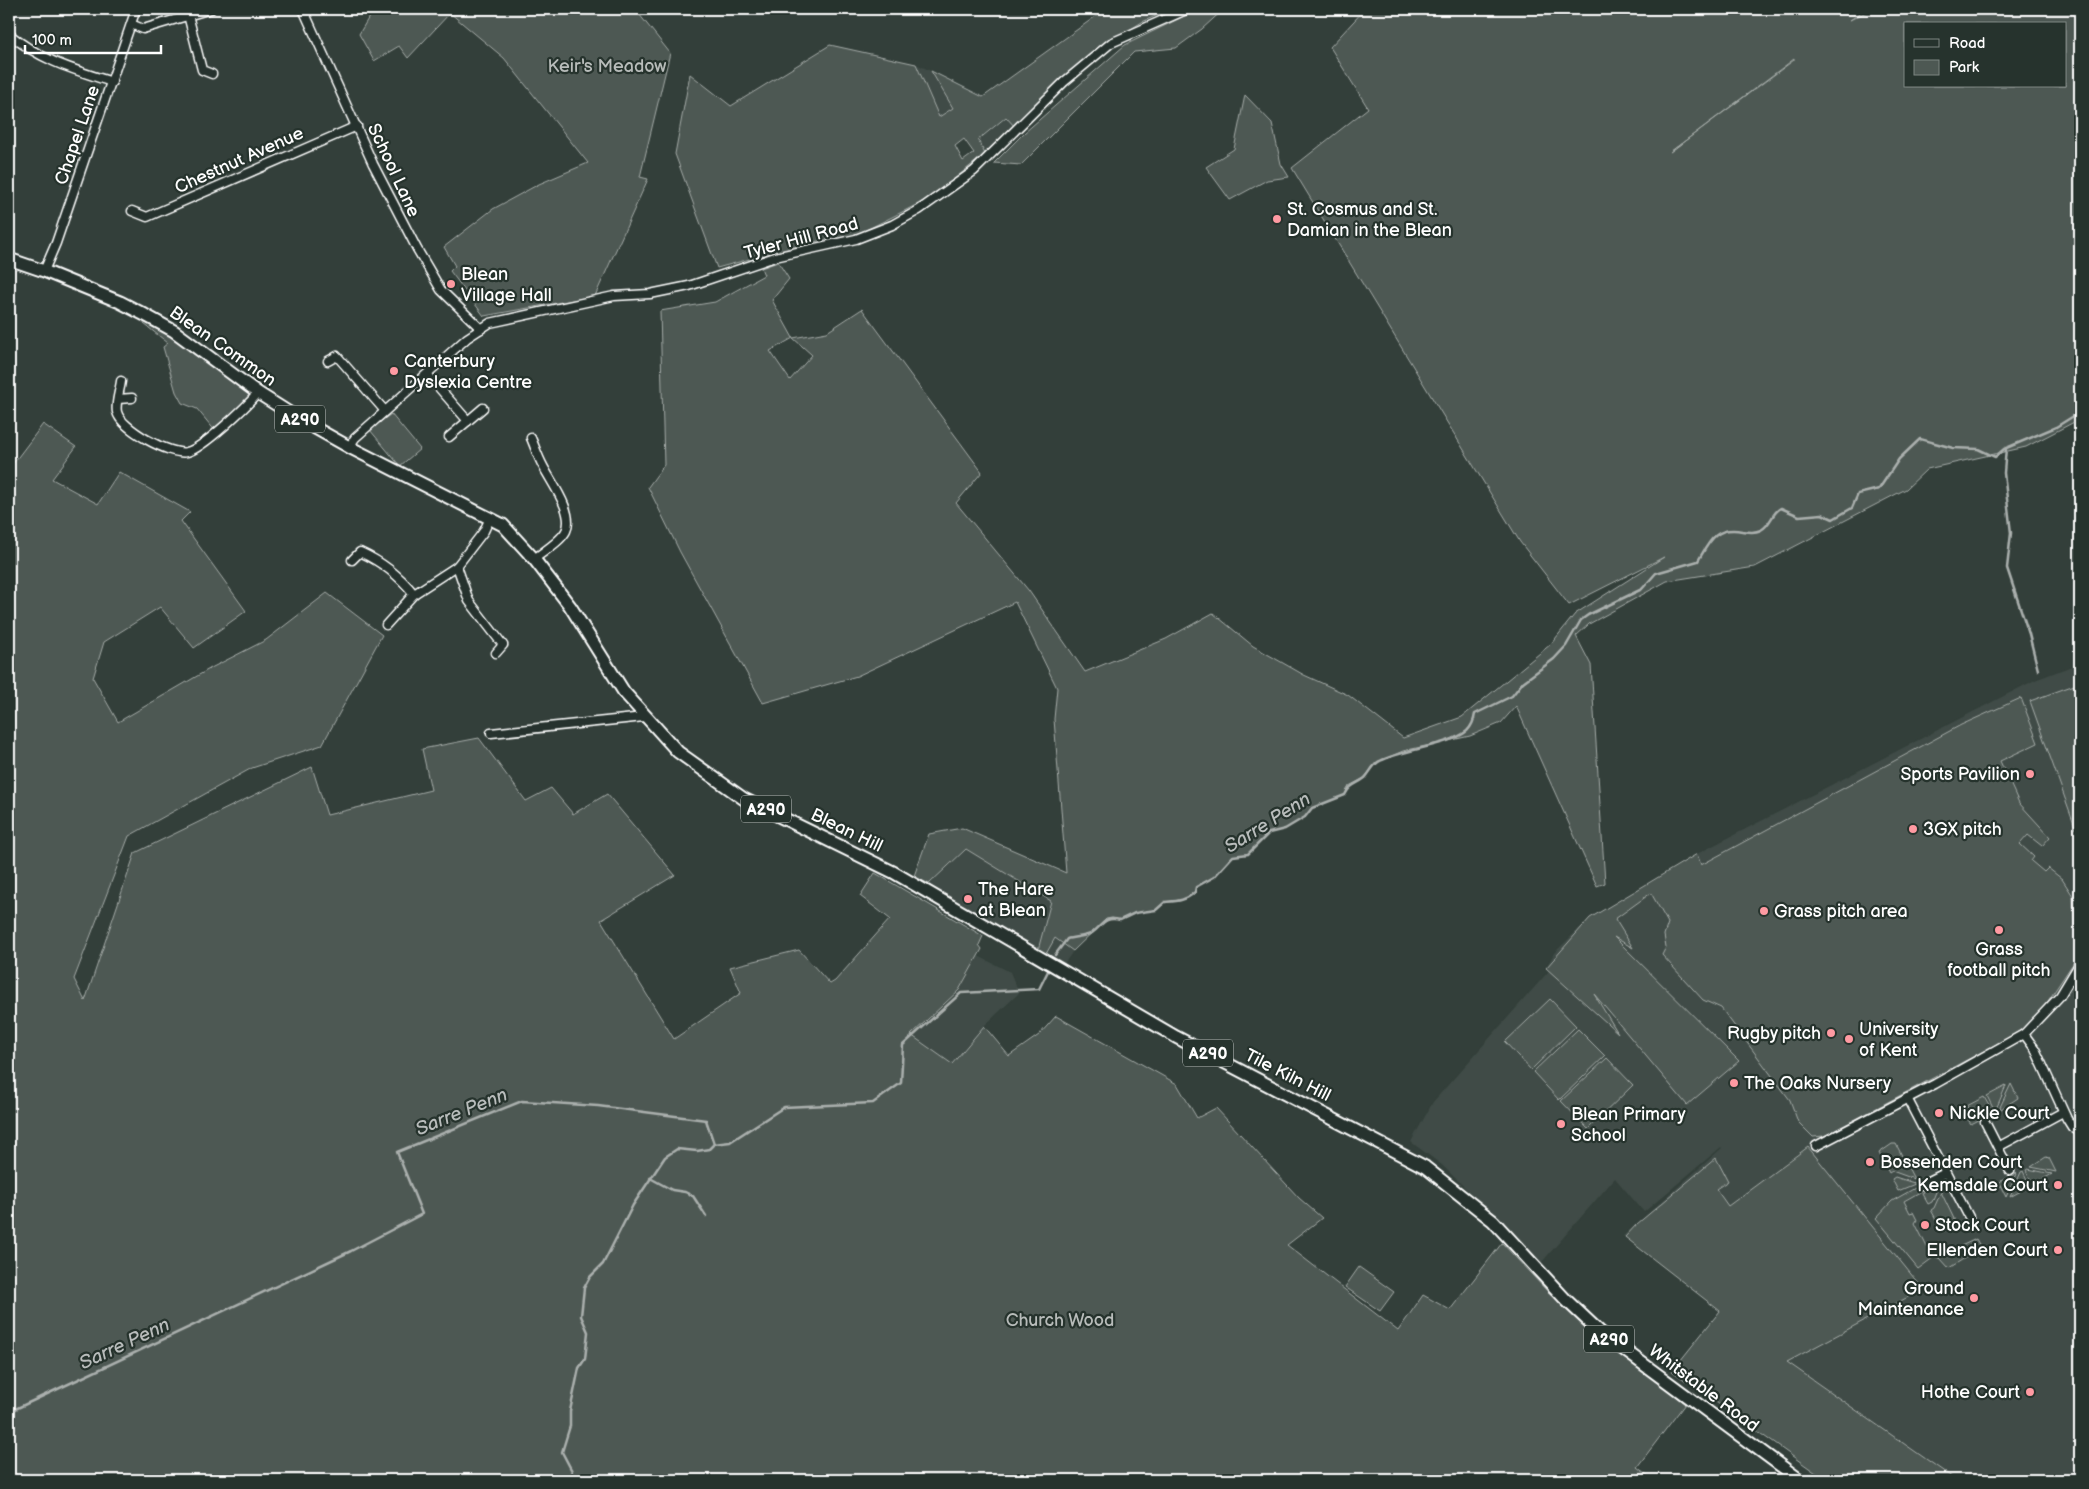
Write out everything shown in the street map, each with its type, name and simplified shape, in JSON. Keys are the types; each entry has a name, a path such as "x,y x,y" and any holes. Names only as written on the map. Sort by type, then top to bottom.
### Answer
{"main road":[{"name":"Blean Common","path":"9,259 120,302 167,327 258,394 349,447 490,518 509,531 534,559 570,606"},
{"name":"Blean Hill","path":"570,606 624,692 644,717 678,752 744,799 893,872 1019,946"},
{"name":"Tile Kiln Hill","path":"1019,946 1176,1037 1401,1153 1437,1176"},
{"name":"Whitstable Road","path":"1437,1176 1493,1221 1566,1300 1600,1332 1800,1480"}],"street":[{"name":"Chapel Lane","path":"44,271 112,82 136,9"},
{"path":"131,24 143,29 211,9"},
{"name":"School Lane","path":"303,9 391,201 436,283 481,328"},
{"name":"Tyler Hill Road","path":"349,447 355,438 385,411 481,328 490,323 614,296 650,294 689,286 775,258 856,239 880,231 920,210 974,171 1064,82 1111,43 1188,9"},
{"path":"188,15 202,70 212,74"},
{"path":"9,34 41,57 58,65 112,82"},
{"name":"Chestnut Avenue","path":"132,211 147,217 357,126"},
{"path":"328,361 337,356 385,411"},
{"path":"428,374 468,421"},
{"path":"121,382 117,412 123,421 162,448 171,452 194,450 258,394"},
{"path":"118,399 132,398"},
{"path":"449,436 483,408"},
{"path":"531,438 543,466 557,488 568,519 568,527 562,537 534,559"},
{"path":"386,625 414,594 457,566 484,531 490,518"},
{"path":"352,560 360,552 376,559 403,579 414,594"},
{"path":"457,566 469,600 503,645 496,653"},
{"path":"491,733 644,717"},
{"path":"1816,1146 2024,1034 2060,996 2080,963"},
{"path":"2024,1034 2035,1049 2072,1127 2080,1132"},
{"path":"1907,1098 1969,1217"},
{"path":"1998,1147 2064,1112"},
{"path":"1985,1122 2010,1171"},
{"path":"1921,1185 1945,1173"}],"shaded area":[{"path":"916,64 931,71 953,108 939,117"},
{"path":"1007,117 1015,127 985,154 977,140"},
{"name":"University of Kent","path":"2080,663 2080,1480 1956,1480 1786,1362 1623,1236 1721,1147 1644,1212 1615,1178 1541,1263 1442,1165 1411,1142 1433,1102 1549,971 1546,968 1554,953 1590,918 1697,854 2035,680"},
{"path":"966,849 1051,901 1038,950 929,884"},
{"path":"1055,938 1073,951 1064,964 1046,954"},
{"path":"978,956 1010,972 1019,993 984,1026 952,1064 911,1035 959,990"}],"green space":[{"name":"Keir's Meadow","path":"366,9 635,9 670,53 640,177 648,179 595,296 484,316 450,271 455,266 444,247 493,209 539,184 588,163 504,58 450,13 408,58 399,46 374,61 359,34 369,17"},
{"path":"1106,9 1171,9 1142,22 1092,53 1015,127 1006,117 978,140 985,154 932,197 856,235 812,242 717,268 675,154 690,74 731,106 830,45 916,64 939,117 953,108 931,71 983,97","holes":["964,139 974,153 963,161 955,146"]},
{"path":"1199,9 1224,9 1202,29 1176,48 1134,52 1021,165 994,163 1024,133 1125,45"},
{"path":"1365,9 1866,9 1850,20 1872,9 2080,9 2080,419 2026,447 1927,469 1906,489 1755,567 1667,581 1589,624 1576,636 1591,665 1605,883 1597,886 1516,706 1501,723 1470,736 1403,751 1377,762 1364,778 1349,786 1345,795 1312,808 1305,817 1285,829 1269,833 1248,854 1233,856 1214,877 1196,887 1195,892 1185,899 1165,902 1156,910 1135,913 1120,920 1106,919 1073,951 1055,938 1046,954 1038,950 1051,901 966,849 929,884 914,876 929,834 962,828 1066,873 1054,719 1057,688 1015,602 857,676 763,703 680,552 648,487 664,465 660,311 715,302 764,275 761,268 778,262 789,279 772,300 793,338 827,332 862,309 982,472 956,503 1029,591 1085,672 1166,639 1213,613 1253,646 1304,675 1348,695 1403,738 1462,717 1551,644 1575,614 1664,557 1569,605 1520,542 1292,168 1368,108 1330,47","holes":["1794,59 1794,60 1670,152","793,338 812,355 790,380 770,351"]},
{"path":"1245,95 1272,123 1281,164 1289,177 1267,180 1230,200 1206,167 1234,149"},
{"path":"145,315 258,393 216,432 197,409 182,403 176,392 163,347 168,343 144,324"},
{"path":"391,414 420,449 400,466 370,430"},
{"name":"Church Wood","path":"43,424 76,447 52,479 98,504 119,472 190,512 181,521 246,611 194,648 160,607 104,642 93,678 118,722 211,668 266,640 327,593 382,635 322,745 252,768 129,836 74,979 85,1001 135,853 312,767 327,815 431,790 422,749 479,738 526,801 551,788 573,814 607,794 675,875 601,920 674,1039 741,993 730,967 799,950 830,984 835,981 890,919 860,896 875,873 983,936 979,945 982,949 959,990 911,1035 952,1064 984,1026 1009,1056 1039,1035 1056,1016 1177,1084 1197,1118 1216,1108 1299,1198 1322,1218 1287,1245 1398,1331 1423,1295 1450,1310 1502,1243 1548,1292 1685,1404 1637,1467 1654,1480 9,1480 9,469"},
{"path":"2080,683 2080,827 2076,829 2030,701"},
{"path":"2021,698 2038,743 2000,761 2019,803 2050,837 2042,846 2028,835 2020,844 2034,857 2031,861 2044,872 2048,868 2062,879 2073,896 2074,925 2080,940 2080,953 2044,1007 2024,1028 2008,1038 1824,1136 1813,1137 1798,1122 1790,1100 1721,1008 1703,1000 1662,955 1666,947 1664,935 1668,923 1651,893 1615,919 1633,948 1614,937 1739,1061 1687,1105 1594,994 1618,1033 1546,968 1590,918 1697,854 1701,865 1961,725"},
{"path":"1550,999 1576,1026 1531,1070 1505,1042"},
{"path":"1578,1029 1605,1056 1559,1100 1533,1072"},
{"path":"1607,1058 1633,1085 1588,1129 1561,1101"},
{"path":"2011,1084 2018,1098 2001,1109 2000,1107"},
{"path":"2006,1086 1996,1109 1994,1110 1987,1096"},
{"path":"1984,1097 1992,1111 1965,1107"},
{"path":"1962,1111 1987,1114 1987,1116 1971,1124"},
{"path":"1892,1144 1896,1144 1914,1179 1892,1171 1889,1173 1879,1153"},
{"path":"1808,1147 1923,1289 1787,1362 1956,1480 1826,1480 1672,1371 1720,1311 1625,1237 1637,1224 1716,1158 1728,1181 1716,1189 1728,1206"},
{"path":"2046,1157 2049,1158 2056,1172 2031,1167"},
{"path":"2026,1170 2052,1174 2033,1185"},
{"path":"2023,1171 2030,1186 2010,1197 2021,1172"},
{"path":"2017,1174 2006,1197 1999,1183"},
{"path":"1895,1177 1915,1184 1898,1191 1892,1179"},
{"path":"1936,1184 1938,1187 1932,1202 1928,1204 1922,1193"},
{"path":"1917,1187 1920,1192 1904,1201 1910,1213 1913,1212 1917,1220 1915,1223 1928,1249 1944,1254 1976,1239 1981,1248 1949,1268 1940,1258 1934,1257 1918,1269 1876,1218 1892,1201"},
{"path":"1941,1192 1956,1223 1944,1231 1931,1210 1934,1208"},
{"path":"1359,1267 1394,1292 1380,1311 1345,1287"}],"waterway":[{"name":"Sarre Penn","path":"1055,955 1067,939 1092,933 1107,920 1120,920 1135,913 1156,910 1165,902 1185,899 1195,892 1196,887 1214,877 1233,856 1248,854 1269,833 1285,829 1305,817 1312,808 1345,795 1349,789 1365,778 1378,762 1401,753 1438,744 1467,731 1475,714 1512,696 1523,682 1554,659 1566,646 1581,620 1642,589 1656,573 1698,561 1710,542 1719,533 1733,530 1752,532 1761,530 1767,525 1775,512 1781,508 1799,516 1822,514 1833,519 1852,508 1858,494 1879,489 1899,459 1920,439 1953,448 1978,449 1995,457 2004,449 2056,427 2080,412"},
{"path":"2006,448 2004,473 2011,533 2007,568 2029,634 2038,670"},
{"name":"Sarre Penn","path":"714,1144 730,1142 784,1107 873,1103 901,1083 903,1045 961,993 1039,989 1048,971"},
{"name":"Sarre Penn","path":"9,1412 351,1251 422,1214 397,1152 522,1101 598,1106 706,1120 714,1144"},
{"path":"567,1480 572,1471 562,1452 570,1426 570,1411 579,1368 585,1359 588,1332 581,1316 584,1288 590,1277 603,1264 633,1205 665,1157 677,1149 697,1151 709,1149 714,1144"},
{"path":"650,1178 672,1190 685,1192 693,1196 706,1216"}],"place":[{"name":"St. Cosmus and St. Damian in the Blean","path":"1277,219"},
{"name":"Blean Village Hall","path":"451,284"},
{"name":"Canterbury Dyslexia Centre","path":"394,371"},
{"name":"Sports Pavilion","path":"2030,774"},
{"name":"3GX pitch","path":"1913,829"},
{"name":"The Hare at Blean","path":"968,899"},
{"name":"Grass pitch area","path":"1764,911"},
{"name":"Grass football pitch","path":"1999,930"},
{"name":"Rugby pitch","path":"1831,1033"},
{"name":"University of Kent","path":"1849,1039"},
{"name":"The Oaks Nursery","path":"1734,1083"},
{"name":"Nickle Court","path":"1939,1113"},
{"name":"Blean Primary School","path":"1561,1124"},
{"name":"Bossenden Court","path":"1870,1162"},
{"name":"Kemsdale Court","path":"2058,1185"},
{"name":"Stock Court","path":"1925,1225"},
{"name":"Ellenden Court","path":"2058,1250"},
{"name":"Ground Maintenance","path":"1974,1298"},
{"name":"Hothe Court","path":"2030,1392"}]}
